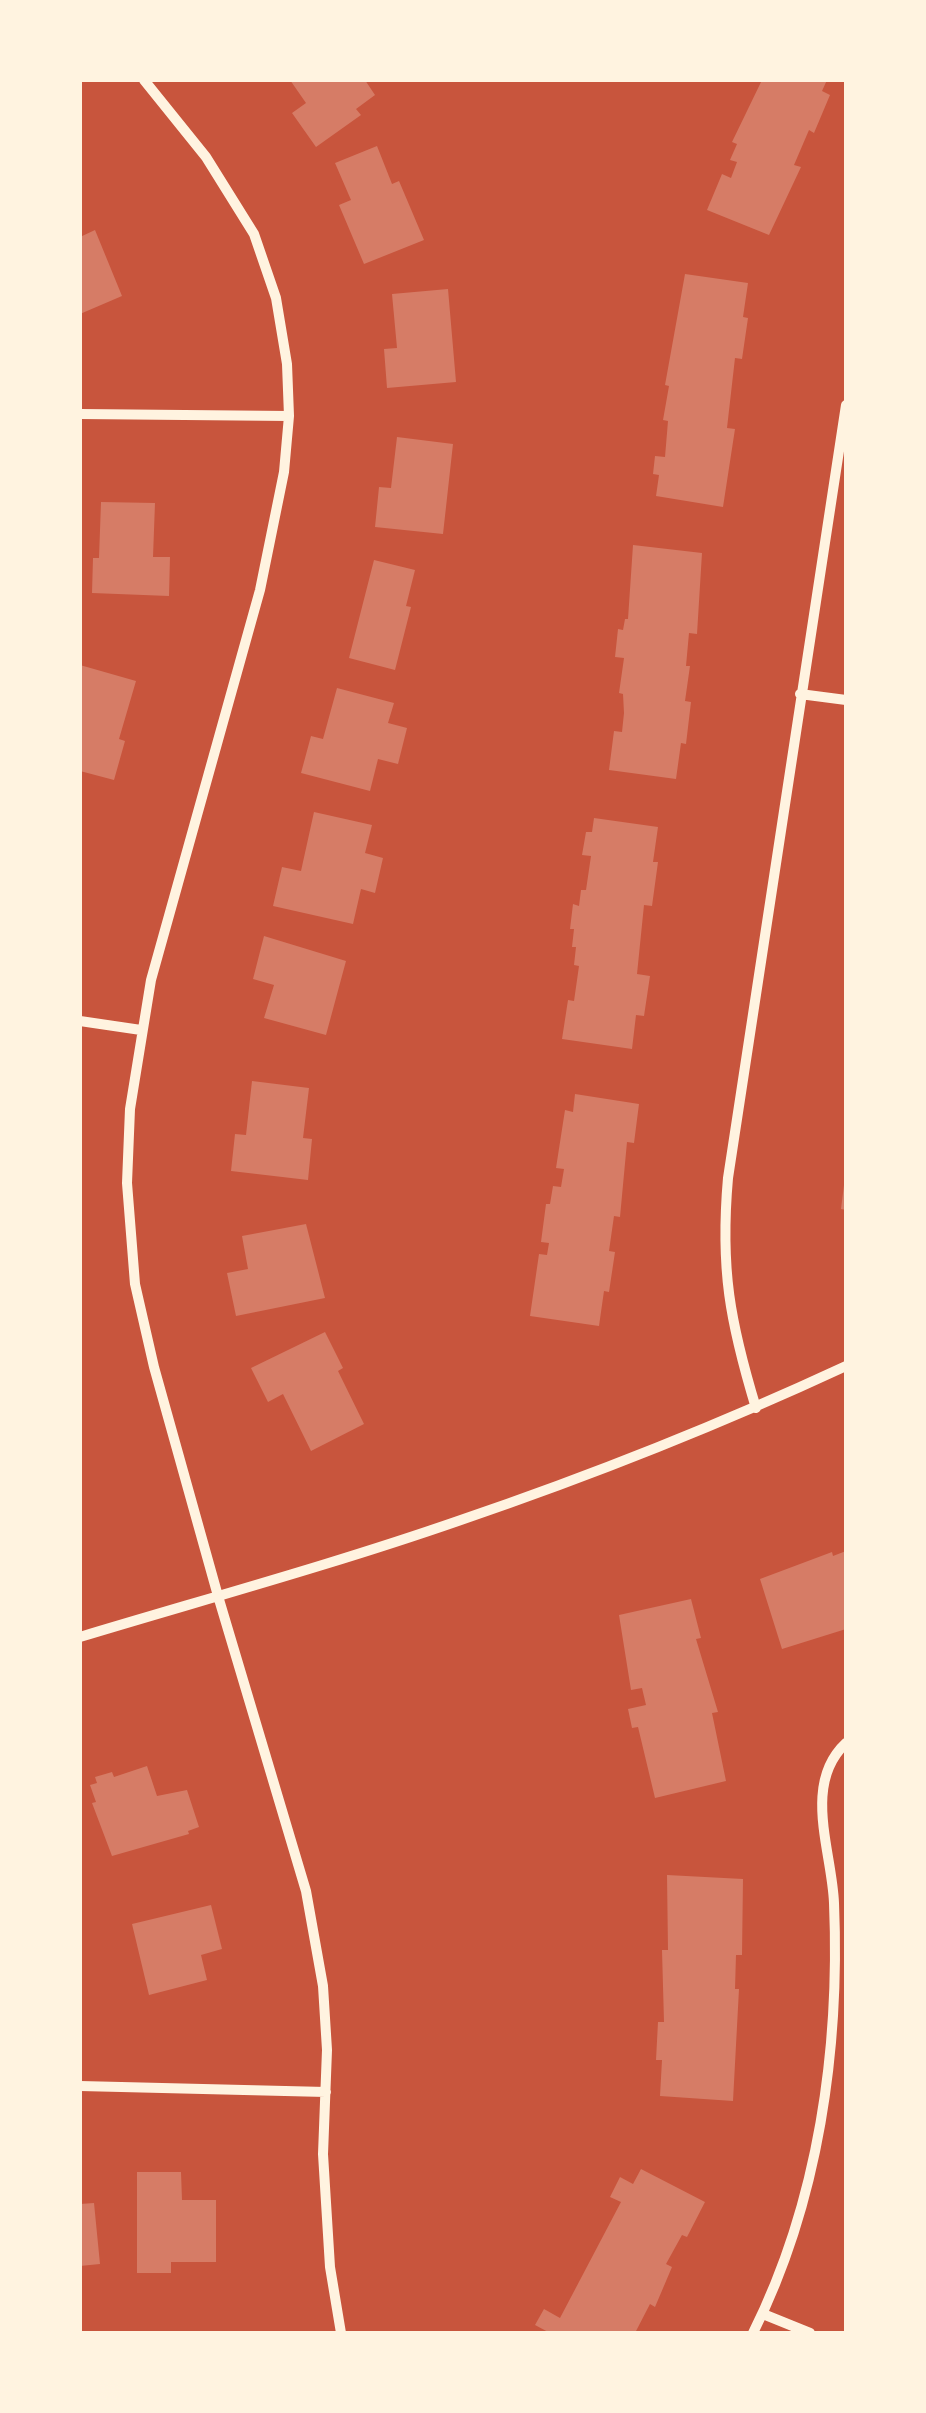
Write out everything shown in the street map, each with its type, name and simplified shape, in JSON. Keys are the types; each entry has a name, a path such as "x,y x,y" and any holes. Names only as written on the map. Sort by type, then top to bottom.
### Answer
{"street":[{"path":"144,80 206,157 254,234 276,298 287,364 289,416 284,472 260,590 151,980 130,1110 127,1183 135,1284 154,1367 306,1890 323,1986 323,2154 330,2267 342,2333"},
{"path":"756,1408 735,1338 726,1289 724,1227 731,1158 846,405"},
{"path":"80,414 289,416"},
{"path":"800,694 846,700"},
{"path":"80,1021 141,1030"},
{"path":"80,1637 456,1522 756,1408 846,1366"},
{"path":"753,2333 793,2234 816,2144 832,2052 836,1960 833,1886 820,1797 829,1764 846,1743"},
{"path":"80,2086 326,2092"},
{"path":"763,2314 810,2333"}],"building":[{"path":"290,80 365,80 375,95 356,109 361,115 316,147 292,113 306,103"},
{"path":"762,80 827,80 822,91 830,95 814,133 809,130 794,165 801,167 769,235 707,210 722,174 731,178 737,162 730,160 737,144 732,142"},
{"path":"377,146 392,184 399,181 424,240 364,264 339,205 351,200 335,163"},
{"path":"95,230 122,296 80,314 80,237"},
{"path":"685,274 748,283 743,317 748,318 742,359 735,358 727,428 735,429 723,507 656,496 659,475 653,474 655,456 665,457 668,421 663,420 669,386 665,385"},
{"path":"448,289 456,382 387,388 384,349 397,348 392,294"},
{"path":"397,437 453,444 443,534 375,527 379,487 391,488"},
{"path":"101,502 155,503 153,557 170,557 169,596 92,593 93,558 99,558"},
{"path":"633,545 702,553 697,634 689,633 686,666 690,666 685,701 691,702 686,744 681,743 676,779 609,770 614,731 622,732 623,694 619,693 624,658 615,657 618,629 623,630 628,619"},
{"path":"374,560 415,570 406,606 411,607 395,670 349,658"},
{"path":"80,665 136,681 119,739 125,741 114,780 80,771"},
{"path":"337,688 394,703 388,723 407,728 398,764 378,759 370,791 301,773 311,736 323,739"},
{"path":"314,812 372,825 365,853 383,858 375,893 361,889 353,924 273,906 282,867 301,871"},
{"path":"594,818 658,827 652,906 644,905 637,974 650,976 644,1016 636,1015 632,1049 562,1039 568,1000 574,1001 579,966 574,965 574,929 570,929 573,904 579,906 581,890 586,890 591,856 582,855 586,832 592,832"},
{"path":"264,936 346,961 326,1035 264,1018 274,985 253,979"},
{"path":"252,1081 309,1088 303,1138 312,1139 308,1180 231,1171 235,1134 246,1135"},
{"path":"575,1094 639,1104 634,1143 627,1142 620,1217 614,1216 609,1251 615,1252 609,1292 604,1291 599,1326 530,1316 539,1254 547,1255 549,1243 541,1242 546,1204 550,1204 553,1186 561,1187 564,1169 556,1168 565,1110 573,1112"},
{"path":"846,1185 846,1210 841,1209"},
{"path":"306,1224 325,1298 236,1316 227,1273 248,1269 242,1236"},
{"path":"325,1332 343,1368 338,1371 364,1424 311,1451 283,1394 268,1402 251,1368"},
{"path":"846,1551 846,1629 782,1649 760,1579 832,1552 833,1556"},
{"path":"691,1599 701,1638 696,1639 718,1712 712,1713 726,1781 655,1798 638,1727 632,1728 628,1709 646,1705 642,1688 631,1690 619,1615"},
{"path":"147,1766 157,1796 187,1790 199,1827 188,1831 189,1834 112,1856 92,1803 96,1802 90,1785 97,1783 95,1777 112,1772 114,1777"},
{"path":"667,1875 743,1879 742,1955 736,1955 735,1989 739,1989 733,2101 660,2096 662,2060 656,2060 658,2022 664,2022 662,1950 668,1950"},
{"path":"211,1905 222,1949 201,1955 207,1980 149,1995 132,1924"},
{"path":"641,2169 705,2202 687,2237 682,2235 666,2264 672,2267 655,2307 650,2304 635,2333 550,2333 535,2325 544,2309 560,2318 621,2202 610,2197 620,2177 633,2184"},
{"path":"137,2172 181,2172 182,2200 216,2200 216,2262 171,2262 171,2273 137,2273"},
{"path":"94,2203 100,2264 80,2266 80,2204"}]}
